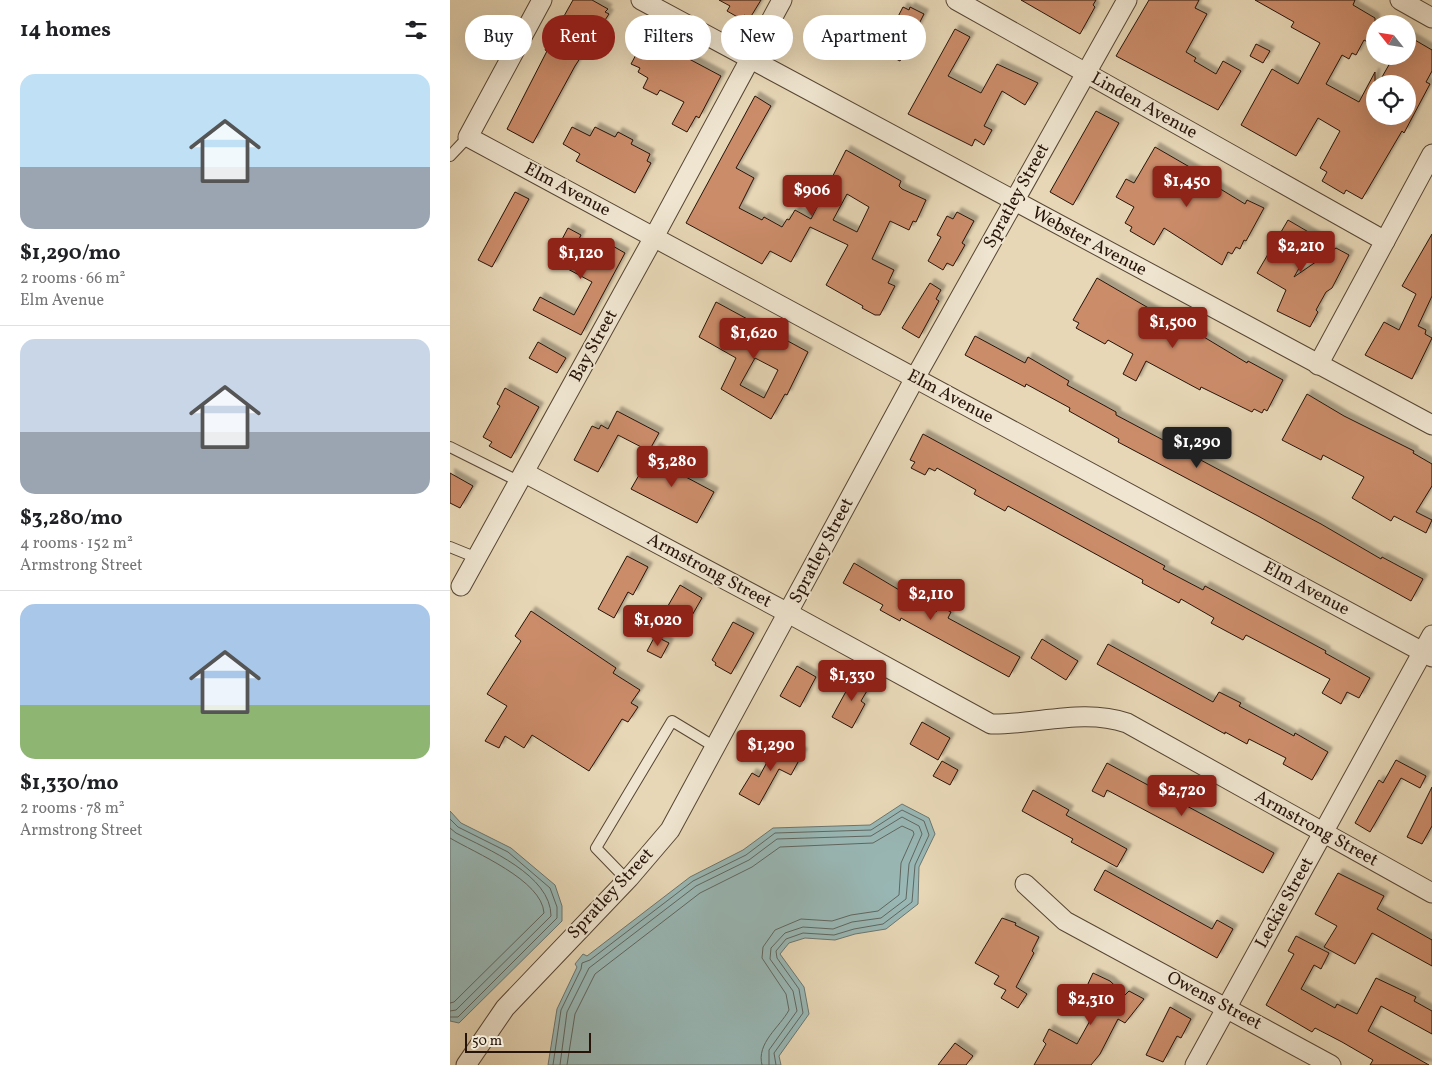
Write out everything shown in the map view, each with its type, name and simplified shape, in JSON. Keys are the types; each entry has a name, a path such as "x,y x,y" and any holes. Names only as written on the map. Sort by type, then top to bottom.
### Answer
{"street":[{"path":"468,137 542,0"},
{"name":"Webster Avenue","path":"641,0 721,43"},
{"name":"Bay Street","path":"774,15 782,0"},
{"name":"Linden Avenue","path":"956,0 1385,241"},
{"name":"Spratley Street","path":"466,1065 505,1008 627,880 670,830 916,378 1126,0"},
{"path":"1400,0 1432,18"},
{"name":"Bay Street","path":"461,586 654,237 749,60"},
{"name":"Webster Avenue","path":"754,60 1432,426"},
{"name":"Elm Avenue","path":"468,137 1427,654"},
{"path":"1318,365 1432,154"},
{"name":"Armstrong Street","path":"522,478 788,612 991,724 1013,724 1087,716 1109,717 1126,723 1432,893"},
{"name":"Leckie Street","path":"1195,1065 1323,833 1427,654 1432,635"},
{"name":"Owens Street","path":"1025,884 1065,921 1331,1065"}],"lane":[{"path":"450,156 468,137"},
{"path":"450,448 522,478"},
{"path":"450,547 477,558"},
{"path":"627,880 596,848 672,721 715,746"}],"water":[{"path":"902,804 929,818 935,834 919,867 918,904 886,929 855,934 835,940 805,938 789,943 780,954 804,987 809,1014 779,1056 781,1065 548,1065 557,1009 577,967 575,964 583,954 587,956 690,877 743,850 773,828 870,825"},
{"path":"450,811 461,823 511,848 555,885 562,906 562,921 459,1023 450,1021"}],"building":[{"path":"573,0 592,0 608,9 605,12 609,14 608,15 565,15"},
{"path":"719,0 761,0 752,15 734,15 727,11 730,6"},
{"path":"1021,0 1096,0 1093,5 1095,7 1080,34"},
{"path":"1149,0 1199,0 1195,8 1207,14 1186,52 1196,58 1194,61 1216,74 1223,61 1241,71 1218,110 1116,56"},
{"path":"1255,0 1355,0 1353,5 1370,15 1366,15 1366,41 1364,40 1356,55 1352,53 1349,59 1342,55 1326,84 1359,102 1366,89 1366,125 1408,125 1404,133 1402,131 1362,199 1346,190 1344,194 1322,181 1327,172 1320,168 1340,131 1318,118 1296,156 1241,125 1272,69 1298,84 1320,43 1291,27 1294,22"},
{"path":"903,7 909,10 910,7 924,14 923,15 899,15"},
{"path":"955,29 970,37 948,76 981,93 997,64 1038,83 1025,105 1002,91 984,126 992,130 984,145 975,139 972,146 908,114"},
{"path":"1416,41 1432,50 1432,71 1426,82 1430,84 1416,110 1416,75 1383,75 1389,65 1416,65"},
{"path":"1256,44 1270,51 1263,63 1250,56"},
{"path":"542,60 579,60 533,143 507,129"},
{"path":"633,60 691,60 721,76 699,118 696,116 687,132 672,124 684,102 660,90 657,95 643,88 648,78 638,72 640,68 631,64"},
{"path":"755,96 771,106 736,168 754,178 739,208 762,220 764,217 782,227 795,210 811,219 846,150 901,181 899,186 902,189 926,200 916,222 913,221 909,230 890,221 872,259 894,270 888,283 895,286 880,315 875,315 862,308 863,306 826,285 848,245 810,227 791,262 770,251 762,264 686,223","holes":["847,194 869,207 857,232 833,220"]},
{"path":"1096,111 1119,123 1073,205 1050,192"},
{"path":"572,127 590,136 595,127 615,137 618,132 633,140 631,144 650,154 647,161 651,163 635,193 576,161 580,154 563,144"},
{"path":"1155,147 1200,173 1199,176 1245,204 1247,200 1264,208 1246,241 1244,240 1240,249 1236,247 1232,254 1228,252 1222,265 1164,228 1154,245 1130,231 1132,227 1125,223 1134,207 1116,197 1126,179 1134,183"},
{"path":"515,192 529,199 492,267 478,260"},
{"path":"957,212 974,221 962,243 965,245 953,266 947,263 943,270 928,261 941,237 937,235 947,216 953,219"},
{"path":"1288,220 1317,237 1294,277 1336,248 1349,255 1332,288 1326,292 1316,310 1318,312 1310,327 1277,311 1286,290 1257,273"},
{"path":"568,228 581,235 577,243 604,258 611,245 625,253 581,335 533,310 540,297 574,315 592,282 551,260"},
{"path":"1432,234 1432,296 1418,326 1426,330 1425,334 1432,338 1412,379 1365,355 1384,322 1399,330 1416,294 1402,286"},
{"path":"1097,278 1152,310 1174,319 1247,363 1248,361 1283,380 1267,411 1264,409 1262,413 1254,409 1252,412 1201,387 1200,390 1146,361 1136,381 1123,374 1133,354 1108,340 1105,344 1076,328 1079,323 1073,320"},
{"path":"930,283 941,290 936,299 939,301 919,338 902,328"},
{"path":"716,302 808,352 787,395 785,394 771,419 721,389 736,358 699,337","holes":["755,358 778,370 764,398 740,385"]},
{"path":"975,336 1025,363 1028,357 1069,381 1067,385 1116,412 1116,415 1321,524 1381,559 1382,557 1423,579 1411,601 1258,516 1118,442 1119,439 1069,411 1070,408 1026,384 1025,387 965,355"},
{"path":"538,342 566,358 557,373 529,358"},
{"path":"505,388 539,407 511,458 489,446 492,442 483,437 500,406 497,404"},
{"path":"1307,394 1344,416 1414,451 1413,453 1432,464 1432,486 1416,512 1432,520 1426,533 1394,516 1391,521 1352,498 1364,477 1323,455 1321,460 1282,440"},
{"path":"617,411 659,433 649,451 618,435 598,472 574,460 592,426 599,429 601,425 608,429"},
{"path":"923,434 1165,566 1163,569 1203,590 1205,586 1326,651 1325,653 1370,678 1359,698 1347,692 1341,704 1322,693 1330,679 1246,635 1243,640 1211,623 1214,618 1181,599 1179,603 1142,583 1143,580 1008,506 1005,511 974,494 976,490 937,468 935,471 929,468 925,475 911,468 915,462 910,460"},
{"path":"655,447 672,457 669,468 714,492 697,523 631,489"},
{"path":"450,473 473,486 460,508 450,503"},
{"path":"627,556 648,567 633,595 628,592 614,618 598,609"},
{"path":"854,563 936,612 939,606 951,612 948,618 1020,657 1009,677 901,618 900,621 880,610 883,605 843,583"},
{"path":"680,585 702,598 687,624 665,611"},
{"path":"531,611 616,668 613,673 640,690 631,703 638,707 628,722 622,719 589,771 532,735 524,748 505,736 499,748 485,741 507,706 487,694 521,641 515,636"},
{"path":"733,622 754,633 731,674 715,665 716,663 712,660"},
{"path":"655,636 669,643 661,658 647,651"},
{"path":"1042,639 1078,661 1066,680 1031,658"},
{"path":"1108,644 1213,702 1219,692 1241,703 1239,706 1294,736 1295,733 1328,752 1312,780 1283,764 1286,758 1249,739 1247,744 1225,732 1225,734 1097,664"},
{"path":"797,666 816,677 800,707 780,696"},
{"path":"855,675 871,684 861,701 865,704 852,728 832,717"},
{"path":"922,722 950,738 938,760 910,744"},
{"path":"779,740 803,753 791,775 779,769 759,805 739,794 752,773 759,777"},
{"path":"1396,760 1426,776 1420,788 1401,778 1370,832 1355,823 1379,780 1383,783"},
{"path":"942,761 958,770 950,785 933,776"},
{"path":"1107,763 1274,853 1263,873 1107,790 1104,797 1092,791"},
{"path":"1432,787 1432,826 1422,844 1407,837"},
{"path":"1033,790 1069,810 1066,815 1127,849 1117,867 1071,842 1073,839 1022,811"},
{"path":"1105,870 1212,929 1217,920 1233,929 1217,958 1094,890"},
{"path":"1338,873 1384,896 1377,909 1432,940 1432,966 1372,933 1355,964 1324,947 1337,926 1315,914"},
{"path":"1002,918 1016,923 1015,925 1039,937 1032,951 1034,953 1016,987 1027,994 1018,1008 1001,998 1006,990 994,984 999,976 975,963"},
{"path":"1296,936 1329,953 1321,969 1314,965 1301,989 1335,1008 1337,1004 1357,1014 1376,978 1416,997 1414,1001 1432,1011 1432,1034 1381,1006 1368,1031 1429,1065 1370,1065 1373,1060 1342,1042 1315,1028 1312,1032 1266,1005 1294,954 1288,951"},
{"path":"1093,973 1110,981 1125,995 1129,991 1144,999 1125,1023 1118,1019 1100,1054 1091,1065 1034,1065 1046,1044 1043,1041 1049,1029 1077,1044 1097,1008 1081,999"},
{"path":"1170,1007 1191,1019 1181,1038 1177,1036 1163,1062 1146,1055"},
{"path":"955,1043 973,1056 966,1065 938,1065"}]}
